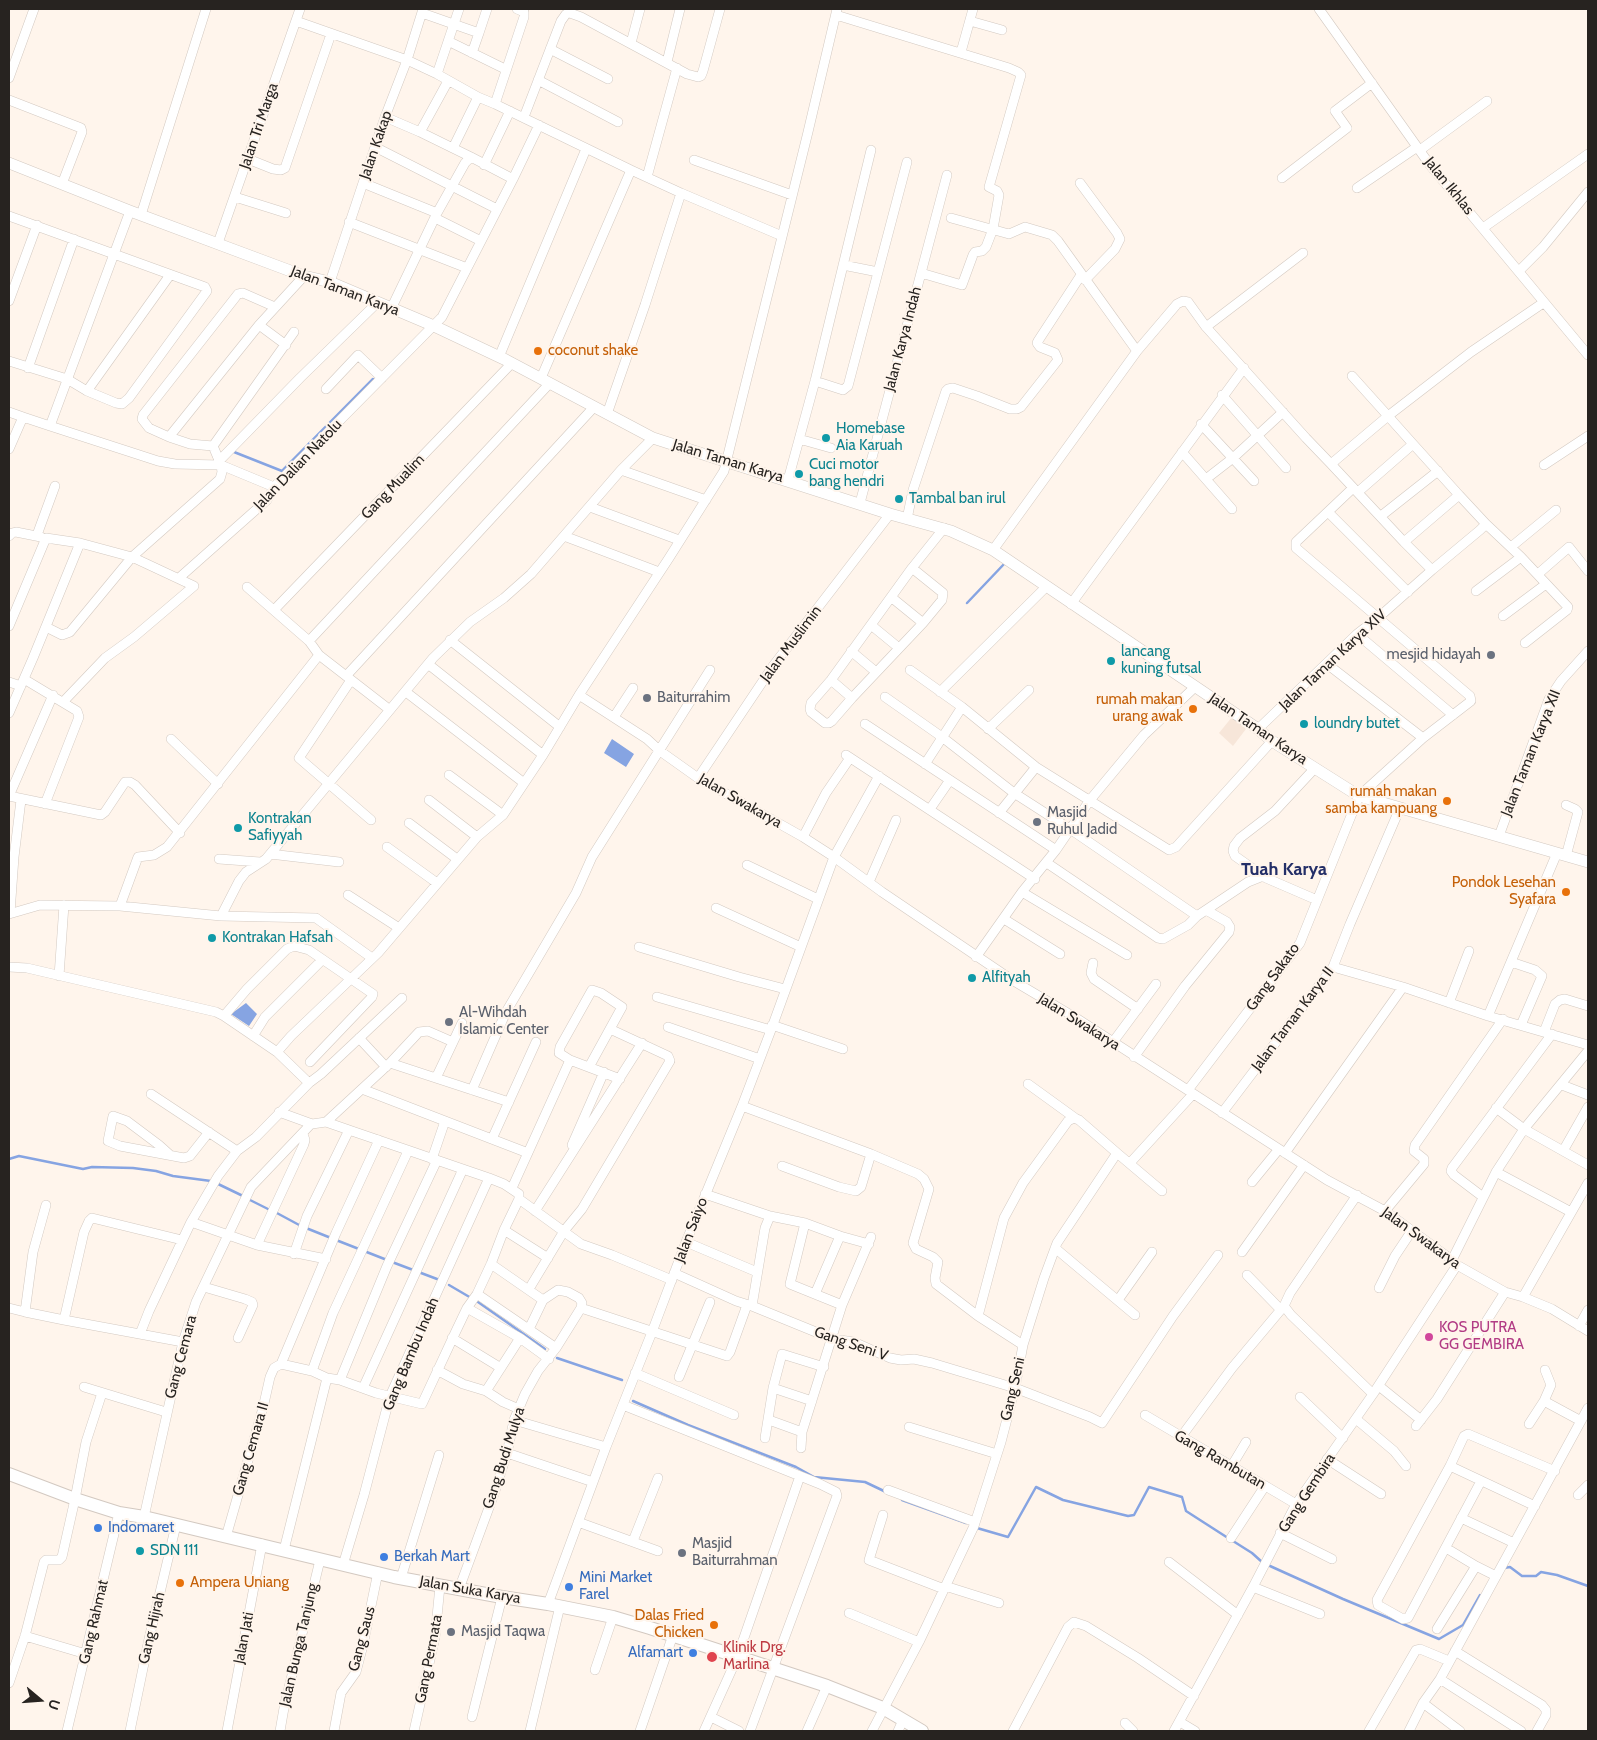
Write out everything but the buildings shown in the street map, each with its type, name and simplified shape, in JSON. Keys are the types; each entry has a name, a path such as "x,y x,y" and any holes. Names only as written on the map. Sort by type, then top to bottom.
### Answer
{"main road":[{"name":"Jalan Suka Karya","path":"9,1474 75,1500 119,1513 262,1544 320,1560 401,1578 613,1617 827,1686 883,1708 901,1726 922,1731"}],"street":[{"path":"9,78 34,9"},
{"path":"142,215 206,9"},
{"name":"Jalan Tri Marga","path":"218,243 300,9"},
{"path":"437,74 459,9"},
{"path":"472,53 487,9"},
{"path":"495,104 524,17 524,12 517,9"},
{"path":"631,43 640,9"},
{"path":"667,62 680,9"},
{"path":"524,117 564,16 569,13 581,17 677,68 698,77 702,75 720,9"},
{"path":"961,52 973,9"},
{"name":"Jalan Ikhlas","path":"1319,9 1430,165 1588,355"},
{"path":"423,11 479,33"},
{"name":"Jalan Kakap","path":"330,282 385,117 423,11"},
{"path":"276,1052 372,958 477,837 503,815 544,755 580,695 724,471 837,12 1009,68 1018,72 1021,76 989,187 997,191 999,195 992,230 986,248 973,255 962,285 920,273"},
{"path":"296,21 407,60 478,97 524,117 586,149 681,193 782,236"},
{"path":"970,21 1002,30"},
{"path":"248,159 279,170 283,169 286,165 331,34"},
{"path":"448,41 506,69"},
{"path":"550,49 608,79"},
{"path":"647,177 677,68"},
{"path":"538,80 618,122"},
{"path":"420,132 448,81"},
{"path":"1282,178 1347,128 1335,111 1372,83"},
{"path":"453,148 478,97"},
{"path":"9,100 81,128 82,132 62,184"},
{"path":"1357,188 1487,101"},
{"path":"484,165 510,111"},
{"path":"385,117 420,132 513,179"},
{"name":"Jalan Dalian Natolu","path":"179,578 267,500 274,487 442,317 539,125"},
{"path":"375,147 497,209"},
{"path":"499,357 586,149"},
{"path":"788,480 815,381 871,150"},
{"path":"1483,228 1588,154"},
{"path":"391,309 436,216 465,163 471,157"},
{"path":"694,160 792,195"},
{"path":"815,381 843,390 847,387 907,162"},
{"name":"Jalan Taman Karya","path":"9,163 304,276 330,282 434,326 512,363 653,438 890,514 944,528 993,550 1070,604 1258,729 1272,741 1359,796 1588,862"},
{"path":"309,640 545,381 631,170"},
{"name":"Jalan Karya Indah","path":"860,503 947,175"},
{"path":"907,519 913,490 947,390 953,388 1010,409 1020,407 1058,360 1055,353 1040,347 1037,343 1038,340 1083,277 1115,249 1119,243 1120,239 1117,233 1080,182"},
{"path":"363,183 436,216 481,241"},
{"path":"1519,271 1543,246 1588,192"},
{"path":"607,414 645,306 681,193"},
{"path":"234,197 286,213"},
{"path":"50,426 130,210"},
{"path":"9,216 205,287 207,290 207,294 125,403 116,403 67,380 9,361"},
{"path":"951,218 1011,234 1025,227 1048,233 1055,238 1138,352"},
{"path":"349,222 467,268"},
{"path":"9,301 37,225"},
{"path":"28,368 74,239"},
{"path":"1206,327 1303,253"},
{"path":"843,264 878,272"},
{"path":"87,391 170,275"},
{"path":"169,438 259,325 304,276"},
{"path":"213,446 190,444 169,438 148,428 143,422 143,415 237,295 242,293 275,307"},
{"path":"993,550 1138,352 1175,306 1180,302 1187,301 1206,327 1283,412 1432,570"},
{"path":"220,463 300,378 377,303"},
{"path":"1331,464 1388,416 1471,352 1544,303"},
{"path":"259,325 286,345"},
{"path":"213,446 294,332"},
{"path":"326,389 358,355 382,378"},
{"name":"Gang Mualim","path":"274,610 512,363"},
{"path":"1070,604 1222,395 1244,368"},
{"path":"1352,376 1486,524 1566,604 1568,608 1525,643"},
{"path":"1222,395 1286,468"},
{"path":"371,820 330,783 300,760 299,757 348,678 594,407"},
{"path":"9,412 22,420 50,426 158,462 220,463 274,487"},
{"path":"1206,479 1233,458 1283,412"},
{"path":"9,449 22,420"},
{"path":"1202,424 1254,481"},
{"path":"1544,465 1588,436"},
{"path":"221,916 239,881 270,854 428,664 470,622 504,598 531,574 621,470 653,438"},
{"path":"799,439 831,448"},
{"path":"1359,796 1423,738 1470,703 1470,696 1296,547 1296,542 1328,512 1413,444"},
{"path":"46,628 62,636 70,632 132,557 220,479 222,472 213,446"},
{"path":"1182,452 1232,509"},
{"path":"621,470 706,500"},
{"path":"1381,516 1438,471"},
{"path":"9,626 41,537 55,486"},
{"path":"1404,542 1460,495"},
{"path":"590,506 680,540"},
{"path":"1511,547 1556,510"},
{"path":"1328,512 1408,592"},
{"name":"Jalan Muslimin","path":"698,778 773,666 890,514"},
{"name":"Jalan Taman Karya XIV","path":"1258,729 1357,634 1486,524"},
{"path":"912,568 943,594 942,600 924,623 829,723 825,722 812,712 810,709 811,704 831,680 891,596 912,568 944,528"},
{"path":"9,536 16,532 80,543 132,557 194,586 134,638 106,658 64,702"},
{"path":"564,536 659,572"},
{"path":"9,713 80,543"},
{"path":"1538,574 1569,547 1588,571"},
{"path":"1476,591 1521,557"},
{"path":"1503,616 1546,584"},
{"path":"940,692 1046,586"},
{"path":"247,587 309,640 319,655 390,710"},
{"path":"891,596 924,623"},
{"path":"871,625 899,648"},
{"path":"1357,634 1453,715"},
{"path":"450,640 560,727"},
{"name":"Jalan Taman Karya XII","path":"1499,836 1549,699 1561,681 1588,650"},
{"path":"851,651 876,672"},
{"path":"120,906 138,857 152,856 159,853 180,833 319,655"},
{"path":"428,664 544,755"},
{"path":"1327,664 1423,738"},
{"path":"472,1090 506,1012 576,893 592,857 710,670"},
{"path":"910,670 962,707 1036,767 1162,847 1172,850 1272,741"},
{"path":"831,680 852,698"},
{"path":"9,682 22,682 53,695 77,711 79,716 45,804"},
{"path":"976,957 1022,892 1047,863 1090,800 1144,735 1195,687"},
{"path":"614,717 633,688"},
{"path":"988,729 1029,690"},
{"path":"406,692 524,783"},
{"path":"53,695 9,796 21,800 102,814 125,782 130,782 180,833"},
{"name":"Jalan Swakarya","path":"580,695 647,739 660,751 698,778 804,837 976,957 1113,1042 1327,1180 1384,1211 1454,1262 1505,1292 1523,1297 1552,1310 1588,1331"},
{"path":"885,697 942,737 1014,793 1197,916"},
{"path":"925,764 962,707"},
{"path":"865,724 1056,850"},
{"path":"172,738 218,784"},
{"path":"804,837 826,793 848,756 1035,878"},
{"path":"999,813 1036,767"},
{"path":"1315,768 1275,811 1255,826 1234,846 1232,852 1263,876 1317,900"},
{"path":"449,775 503,815"},
{"name":"Jalan Saiyo","path":"530,1731 554,1605 578,1522 686,1242 742,1106 834,857 879,776"},
{"path":"930,809 950,780"},
{"name":"Gang Sakato","path":"1191,1092 1300,943 1359,796"},
{"path":"21,800 9,914 40,905 64,905 120,906 221,916 316,918 372,958"},
{"path":"429,800 477,837"},
{"path":"1488,1016 1510,962 1562,854 1578,812 1566,805"},
{"name":"Jalan Taman Karya II","path":"1222,1113 1333,967 1400,808"},
{"path":"869,882 896,820"},
{"path":"409,823 457,859"},
{"path":"387,847 437,883"},
{"path":"270,854 339,862"},
{"path":"219,859 263,862"},
{"path":"1047,863 1158,938 1163,939 1188,925 1197,916 1248,882 1263,876"},
{"path":"747,864 818,899"},
{"path":"1022,892 1127,955"},
{"path":"348,895 399,928"},
{"path":"59,976 64,905"},
{"path":"716,908 801,948"},
{"path":"1134,1057 1186,986 1229,932 1230,927 1227,922 1206,910"},
{"path":"1004,919 1060,954"},
{"path":"224,1016 247,989 289,948 300,947 309,950 371,992 372,996 310,1062"},
{"path":"639,947 785,990"},
{"path":"1448,1003 1469,951"},
{"path":"253,1036 265,1017 322,960"},
{"path":"1510,962 1535,970 1542,976 1521,1025"},
{"path":"1094,963 1090,973 1094,979 1138,1009"},
{"path":"9,967 27,968 216,1012 276,1052 309,1083"},
{"path":"1333,967 1403,987 1488,1016 1588,1045"},
{"path":"1113,1042 1156,984"},
{"path":"1252,1182 1282,1151 1403,987"},
{"path":"589,1067 622,1007 601,993 592,990 559,1049 560,1054 570,1060 620,1079"},
{"path":"657,996 843,1049"},
{"path":"140,1334 148,1311 191,1222 218,1176 237,1151 256,1137 309,1083 402,998"},
{"path":"1483,1197 1454,1175 1451,1171 1452,1168 1548,1033 1555,1004 1565,999 1588,1006"},
{"path":"1384,1211 1424,1164 1424,1159 1414,1151 1415,1145 1503,1019"},
{"path":"436,1078 462,1023"},
{"path":"668,1028 760,1058"},
{"path":"529,1289 564,1231 582,1209 670,1060 668,1056 610,1029"},
{"path":"326,1122 422,1031 428,1031 453,1042"},
{"path":"359,1038 388,1065 436,1078 509,1102"},
{"path":"492,1139 536,1042"},
{"path":"535,1211 642,1043"},
{"name":"Gang Gembira","path":"1174,1731 1296,1504 1373,1394 1454,1262 1496,1172 1524,1129 1588,1051"},
{"path":"512,1188 570,1060"},
{"path":"560,1170 604,1072"},
{"path":"1028,1084 1079,1120 1162,1191"},
{"path":"1562,1084 1588,1095"},
{"path":"362,1089 528,1153"},
{"path":"1130,1163 1191,1092"},
{"path":"152,1094 237,1151"},
{"path":"742,1106 871,1154 918,1174 924,1179 929,1189 914,1236 914,1245 916,1249 933,1257 938,1262 935,1278 936,1284 978,1316 1023,1345"},
{"path":"1563,1151 1588,1107"},
{"path":"1496,1108 1524,1129 1588,1165"},
{"path":"280,1112 311,1124 326,1122 379,1140 489,1178 512,1188 519,1194 519,1200 504,1230 491,1264 452,1338 422,1404 340,1380 327,1378 312,1370 281,1364"},
{"path":"170,1154 127,1121 113,1116 108,1141 120,1146 188,1158 209,1132"},
{"path":"978,1316 1004,1218 1023,1183 1068,1121 1075,1118"},
{"path":"340,1380 387,1266 434,1160 445,1121"},
{"path":"257,1245 304,1144 305,1140 302,1134 311,1124"},
{"path":"294,1254 307,1216 349,1130"},
{"name":"Gang Cemara","path":"144,1517 166,1412 183,1342 196,1302 250,1186 302,1134"},
{"name":"Gang Cemara II","path":"226,1537 270,1377 274,1368 281,1364 336,1232 379,1140"},
{"path":"312,1370 333,1313 408,1151"},
{"name":"Gang Seni","path":"872,1731 919,1642 975,1522 997,1454 1015,1388 1023,1345 1055,1248 1117,1152"},
{"path":"782,1166 856,1191 860,1187 871,1154"},
{"path":"1242,1252 1304,1165"},
{"path":"363,1388 463,1169"},
{"path":"1496,1172 1571,1212"},
{"name":"Gang Bambu Indah","path":"343,1565 390,1396 489,1178"},
{"path":"1523,1297 1588,1183"},
{"path":"705,1194 770,1216 804,1223 840,1236 870,1240 842,1305 833,1339 802,1432 801,1448"},
{"path":"1182,1437 1232,1368 1283,1308 1290,1293 1357,1195"},
{"name":"Gang Seni V","path":"519,1200 580,1244 673,1276 833,1339 854,1342 898,1360 914,1359 932,1363 1015,1388 1102,1423 1174,1316 1218,1255"},
{"path":"25,1312 33,1252 46,1205"},
{"path":"529,1329 543,1300 558,1290 568,1292 580,1299 582,1302 581,1308 727,1356 749,1305 765,1228 770,1216"},
{"path":"64,1320 84,1232 92,1218 182,1240"},
{"path":"191,1222 257,1245 326,1259"},
{"path":"804,1223 790,1284 842,1305"},
{"path":"504,1230 548,1258"},
{"path":"1379,1288 1395,1256 1411,1232"},
{"path":"815,1294 840,1236"},
{"path":"686,1242 757,1272"},
{"path":"1055,1248 1135,1315"},
{"path":"1118,1300 1152,1252"},
{"path":"491,1264 543,1300"},
{"path":"1247,1275 1373,1394"},
{"path":"204,1287 252,1302 253,1305 238,1338"},
{"path":"1378,1386 1419,1423 1437,1399 1505,1292"},
{"path":"472,1301 529,1329 556,1348"},
{"path":"472,1301 549,1359"},
{"path":"679,1377 710,1302"},
{"path":"9,1308 183,1342"},
{"name":"Gang Budi Mulya","path":"459,1589 507,1453 514,1420 538,1371 549,1359 581,1308"},
{"path":"1579,1326 1588,1310"},
{"path":"452,1338 501,1368"},
{"path":"486,1391 520,1338"},
{"path":"765,1438 773,1388 782,1354 824,1367"},
{"path":"437,1370 463,1384 486,1391 503,1402 519,1409"},
{"path":"1528,1424 1544,1401 1551,1385 1545,1370"},
{"path":"635,1373 734,1415"},
{"path":"284,1550 327,1378"},
{"path":"84,1387 166,1412"},
{"path":"773,1388 812,1401"},
{"path":"9,1683 25,1636 45,1561 59,1560 62,1557 86,1442 102,1393"},
{"path":"1300,1396 1343,1438"},
{"path":"1544,1401 1582,1421"},
{"path":"623,1405 828,1487 837,1494 749,1731 739,1731 711,1717"},
{"path":"1409,1731 1423,1704 1440,1679 1588,1408"},
{"name":"Gang Rambutan","path":"1145,1415 1296,1504"},
{"path":"1356,1419 1394,1451 1406,1466"},
{"path":"514,1420 606,1446"},
{"path":"768,1420 802,1432"},
{"path":"909,1427 997,1454"},
{"path":"1481,1481 1408,1618 1403,1619 1378,1605 1378,1600 1450,1466 1464,1436 1468,1434 1555,1471"},
{"path":"1231,1467 1246,1442"},
{"path":"507,1453 593,1482"},
{"path":"401,1578 439,1455"},
{"path":"1327,1459 1381,1494"},
{"path":"1450,1466 1535,1506"},
{"path":"704,1731 737,1658 800,1476"},
{"path":"633,1541 658,1478"},
{"path":"1578,1495 1588,1485"},
{"path":"1231,1538 1265,1486"},
{"path":"888,1490 975,1522"},
{"name":"Gang Rahmat","path":"67,1731 119,1513"},
{"path":"883,1515 869,1560 945,1588 999,1603"},
{"path":"1461,1518 1514,1543"},
{"path":"578,1522 658,1551"},
{"name":"Gang Hijrah","path":"130,1731 149,1639 176,1525"},
{"path":"1280,1533 1332,1559"},
{"name":"Jalan Jati","path":"227,1731 262,1544"},
{"path":"1446,1548 1496,1576"},
{"name":"Jalan Bunga Tanjung","path":"280,1731 320,1560"},
{"path":"1169,1562 1238,1615"},
{"path":"1437,1629 1476,1566"},
{"name":"Gang Saus","path":"334,1731 341,1692 354,1675 359,1661 378,1572"},
{"name":"Gang Permata","path":"414,1731 435,1638 440,1586"},
{"path":"1253,1587 1320,1614"},
{"path":"472,1717 502,1597"},
{"path":"849,1613 919,1642"},
{"path":"596,1670 613,1617"},
{"path":"1013,1731 1071,1624 1074,1622 1086,1626 1138,1658 1194,1696"},
{"path":"640,1731 673,1635"},
{"path":"25,1636 86,1654"},
{"path":"1369,1731 1416,1650 1420,1649 1449,1661"},
{"path":"1455,1651 1542,1705 1546,1710 1546,1715 1537,1731"},
{"path":"1440,1679 1521,1731"},
{"path":"807,1731 827,1686"},
{"path":"1423,1704 1454,1730"},
{"path":"1180,1722 1196,1731"},
{"path":"1125,1723 1133,1731"}],"shaded area":[{"path":"1232,717 1246,729 1233,746 1219,733"}],"water":[{"path":"612,739 634,754 626,767 604,753"},
{"path":"246,1003 257,1014 249,1026 231,1014"}],"waterway":[{"path":"234,452 282,471 373,379"},
{"path":"967,603 1005,563"},
{"path":"9,1159 19,1156 83,1169 92,1167 133,1168 211,1181"},
{"path":"216,1183 243,1196"},
{"path":"248,1199 270,1210"},
{"path":"275,1212 301,1226"},
{"path":"306,1228 331,1238"},
{"path":"336,1240 387,1260"},
{"path":"392,1262 437,1279"},
{"path":"449,1285 478,1302 545,1349"},
{"path":"557,1358 622,1380"},
{"path":"633,1401 688,1425 796,1467 814,1477 865,1482 886,1492"},
{"path":"977,1528 1008,1537 1036,1487 1063,1500 1128,1516 1134,1515 1149,1487 1182,1497 1186,1511 1228,1538"},
{"path":"902,1500 966,1523"},
{"path":"1233,1541 1262,1562"},
{"path":"1270,1566 1439,1639 1463,1625 1480,1595"},
{"path":"1504,1568 1510,1567 1522,1576 1536,1576 1541,1572 1557,1575 1588,1586"}],"place":[{"name":"coconut shake","path":"538,351"},
{"name":"Homebase Aia Karuah","path":"826,438"},
{"name":"Cuci motor bang hendri","path":"799,474"},
{"name":"Tambal ban irul","path":"899,499"},
{"name":"mesjid hidayah","path":"1491,655"},
{"name":"lancang kuning futsal","path":"1111,661"},
{"name":"Baiturrahim","path":"647,698"},
{"name":"rumah makan urang awak","path":"1193,709"},
{"name":"loundry butet","path":"1304,724"},
{"name":"rumah makan samba kampuang","path":"1447,801"},
{"name":"Masjid Ruhul Jadid","path":"1037,822"},
{"name":"Kontrakan Safiyyah","path":"238,828"},
{"name":"Pondok Lesehan Syafara","path":"1566,892"},
{"name":"Kontrakan Hafsah","path":"212,938"},
{"name":"Alfityah","path":"972,978"},
{"name":"Al-Wihdah Islamic Center","path":"449,1022"},
{"name":"KOS PUTRA GG GEMBIRA","path":"1429,1337"},
{"name":"Indomaret","path":"98,1528"},
{"name":"SDN 111","path":"140,1551"},
{"name":"Masjid Baiturrahman","path":"682,1553"},
{"name":"Berkah Mart","path":"384,1557"},
{"name":"Ampera Uniang","path":"180,1583"},
{"name":"Mini Market Farel","path":"569,1587"},
{"name":"Dalas Fried Chicken","path":"714,1625"},
{"name":"Masjid Taqwa","path":"451,1632"},
{"name":"Alfamart","path":"693,1653"},
{"name":"Klinik Drg. Marlina","path":"712,1657"}],"district":[{"name":"Tuah Karya","path":"1284,870"}]}
